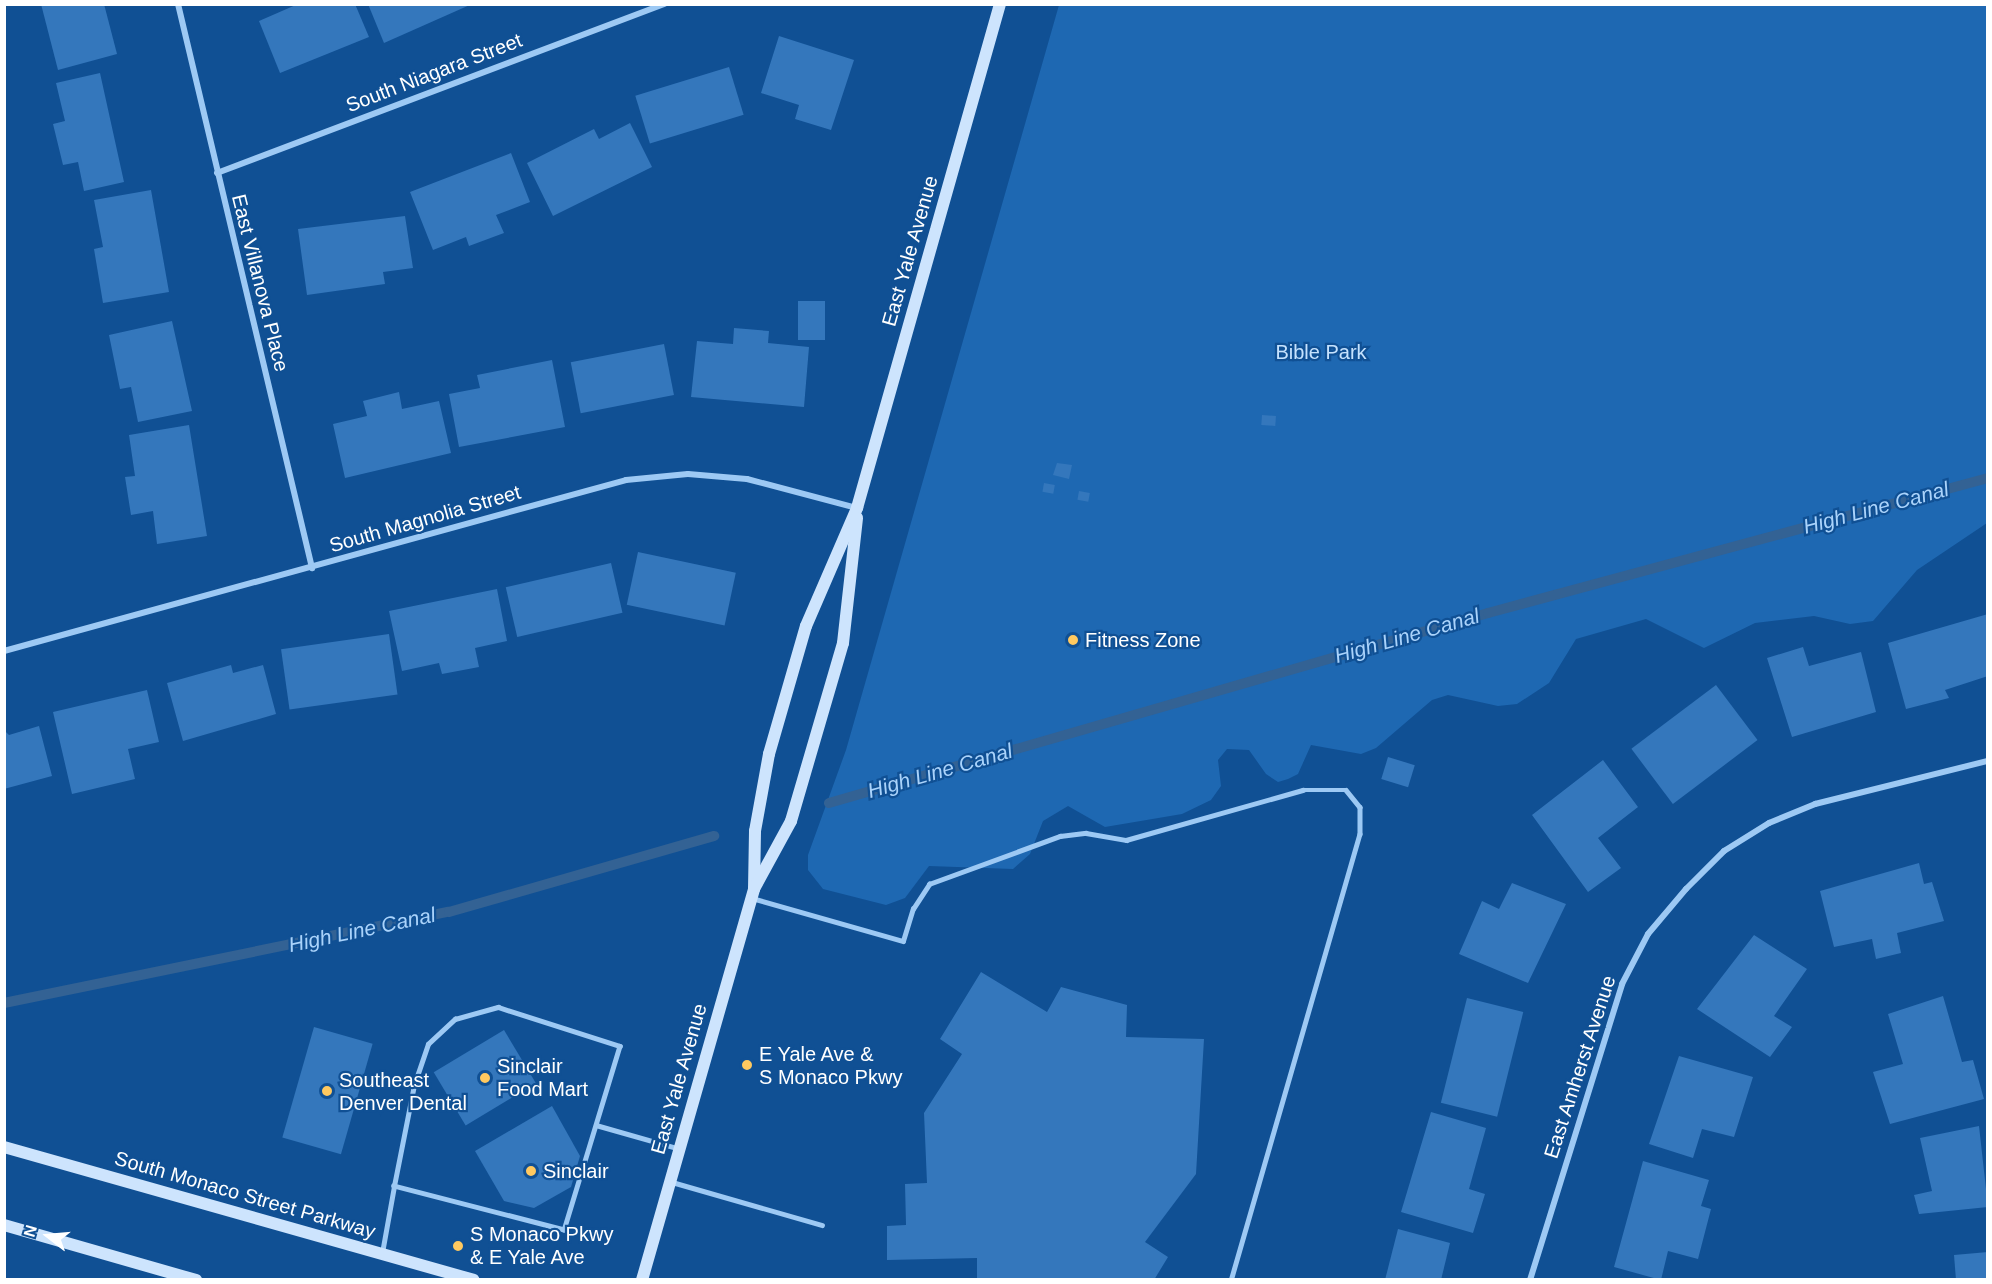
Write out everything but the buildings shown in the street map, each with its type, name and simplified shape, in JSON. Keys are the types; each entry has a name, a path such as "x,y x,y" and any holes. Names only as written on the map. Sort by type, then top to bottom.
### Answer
{"main road":[{"name":"East Yale Avenue","path":"753,893 755,831 769,754 806,626 857,508 1000,4"},
{"name":"East Yale Avenue","path":"642,1280 753,893 791,821 843,643 857,508"},
{"name":"South Monaco Street Parkway","path":"4,1147 474,1280"},
{"path":"4,1225 195,1279"}],"street":[{"name":"East Villanova Place","path":"178,4 312,568"},
{"name":"South Niagara Street","path":"217,173 664,4"},
{"name":"South Magnolia Street","path":"4,651 312,568 605,485 667,475 747,479 857,508"},
{"name":"East Amherst Avenue","path":"1530,1280 1622,984 1648,934 1686,889 1724,851 1769,823 1815,804 1988,761"}],"lane":[{"path":"753,893 903,941 929,884 1060,836 1086,833 1126,840 1303,790 1340,788 1353,795 1362,815 1360,834 1231,1280"},
{"path":"382,1253 394,1186 421,1064 428,1044 454,1019 498,1007 620,1046 564,1230 394,1186"},
{"path":"596,1125 680,1149"},
{"path":"670,1182 822,1225"}],"green space":[{"name":"Bible Park","path":"1059,5 1987,5 1987,523 1917,570 1873,621 1850,624 1814,616 1755,623 1704,648 1646,619 1576,639 1549,683 1517,704 1498,706 1448,695 1432,700 1376,748 1361,754 1311,745 1298,774 1288,779 1278,782 1266,774 1249,750 1227,749 1218,760 1221,786 1211,800 1182,814 1105,827 1068,806 1043,821 1030,854 1013,869 929,866 905,898 886,905 823,889 808,870 808,855 846,750"}],"waterway":[{"name":"High Line Canal","path":"829,803 1488,613 1988,478"},
{"name":"High Line Canal","path":"4,1003 449,912 714,836"}],"place":[{"name":"Fitness Zone","path":"1073,640"},
{"name":"E Yale Ave & S Monaco Pkwy","path":"747,1065"},
{"name":"Sinclair Food Mart","path":"485,1078"},
{"name":"Southeast Denver Dental","path":"327,1091"},
{"name":"Sinclair","path":"531,1171"},
{"name":"S Monaco Pkwy & E Yale Ave","path":"458,1246"}]}
